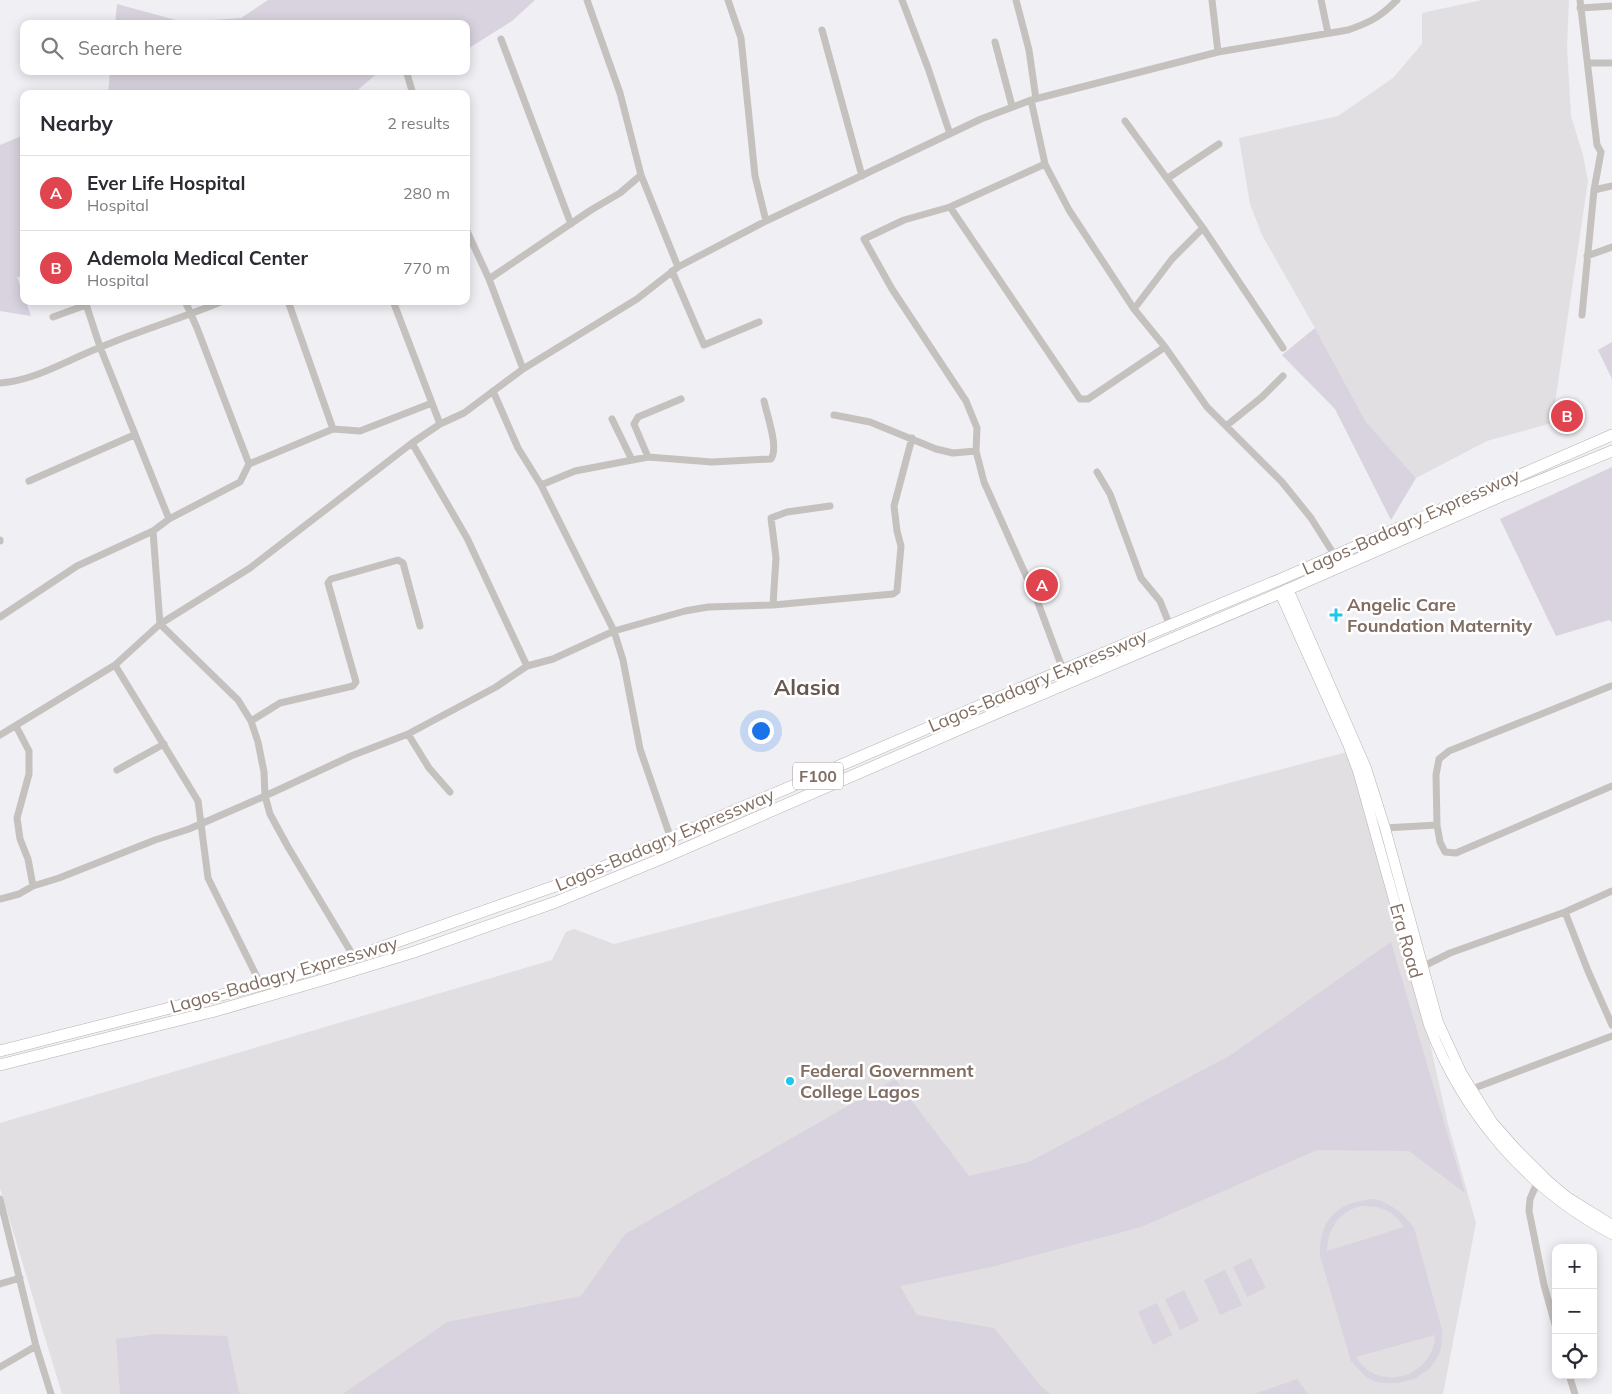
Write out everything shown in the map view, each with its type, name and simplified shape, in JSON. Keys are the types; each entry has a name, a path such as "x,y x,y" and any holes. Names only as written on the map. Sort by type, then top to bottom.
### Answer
{"highway":[{"name":"Lagos-Badagry Expressway","path":"0,1052 261,985 354,957 575,879 1334,556 1612,435"},
{"name":"Lagos-Badagry Expressway","path":"0,1065 216,1011 310,984 414,952 556,902 663,858 1499,497 1612,451"}],"main road":[{"path":"1284,591 1355,742 1385,828 1438,1022 1452,1053 1500,1138 1515,1148 1554,1187 1567,1197 1612,1224"},
{"name":"Era Road","path":"1284,591 1358,771 1429,1025 1436,1043 1465,1097 1500,1138 1509,1156 1558,1201 1612,1234"}],"street":[{"path":"586,0 620,93 641,175 678,266"},
{"path":"728,0 740,38 755,176 766,221"},
{"path":"902,0 928,68 950,134"},
{"path":"1016,0 1029,50 1034,99 1045,164 1069,210 1134,309 1165,347 1208,407 1282,482 1311,518 1334,556"},
{"path":"1212,0 1218,52"},
{"path":"1321,0 1328,33"},
{"path":"0,735 115,665 160,624 250,568 412,443 440,424 464,413 523,369 637,299 678,266 766,221 1012,106 1218,52 1348,30 1366,24 1383,14 1397,0"},
{"path":"1580,0 1597,145 1601,152 1594,190 1582,315"},
{"path":"1580,8 1612,6"},
{"path":"822,30 862,176"},
{"path":"501,39 571,224"},
{"path":"995,42 1012,106"},
{"path":"1588,63 1612,63"},
{"path":"406,75 412,90"},
{"path":"1125,121 1203,228 1283,348"},
{"path":"1168,178 1219,144"},
{"path":"1045,164 950,206 904,220 864,239 892,289 966,401 977,428 976,451 984,482 1037,600 1063,670"},
{"path":"489,279 620,193 641,175"},
{"path":"1594,190 1612,186"},
{"path":"950,206 1080,399 1088,399 1165,347"},
{"path":"1134,309 1172,259 1203,228"},
{"path":"470,239 489,279 523,369"},
{"path":"1587,256 1612,247"},
{"path":"672,271 704,345 759,322"},
{"path":"54,317 81,305"},
{"path":"86,305 134,435 169,520"},
{"path":"186,305 197,328 248,464"},
{"path":"0,383 26,380 100,347 190,316 214,305"},
{"path":"289,305 333,429"},
{"path":"395,305 440,424"},
{"path":"1226,426 1262,397 1283,376"},
{"path":"493,391 518,448 541,485 614,631 623,660 640,749 671,839"},
{"path":"648,458 634,424 635,420 680,399"},
{"path":"541,485 575,471 648,458 712,462 772,459 774,455 773,441 764,401"},
{"path":"0,617 77,566 153,531 169,520 240,482 248,464 333,429 360,431 432,403"},
{"path":"834,415 870,422 936,449 953,453 976,451"},
{"path":"612,419 632,460"},
{"path":"29,481 134,435"},
{"path":"0,899 19,894 33,886 59,878 189,828 265,796 351,756 408,734 496,687 527,666 553,659 614,631 686,611 708,607 772,605 893,594 897,591 901,546 894,506 912,438"},
{"path":"412,443 467,538 527,666"},
{"path":"1097,472 1110,494 1141,578 1160,601 1170,626"},
{"path":"772,605 776,558 771,518 787,512 830,506"},
{"path":"153,531 160,624 238,700 251,721 258,742 264,772 265,796 270,814 354,957"},
{"path":"251,721 280,704 353,686 356,682 328,583 331,579 398,560 403,563 420,626"},
{"path":"115,665 198,801 208,878 261,985"},
{"path":"1611,686 1449,751 1439,759 1436,775 1437,825 1440,842 1444,852 1456,853 1612,786"},
{"path":"16,726 30,751 29,774 18,808 17,818 20,839 28,859 33,886"},
{"path":"408,734 433,774 450,792"},
{"path":"117,770 164,744"},
{"path":"1385,828 1437,825"},
{"path":"1424,966 1450,953 1565,912 1612,891"},
{"path":"1565,912 1612,1025"},
{"path":"1472,1089 1612,1036"},
{"path":"1537,1183 1530,1199 1529,1211 1544,1285 1552,1314"},
{"path":"0,1199 3,1222 20,1278 36,1346 51,1394"},
{"path":"0,1284 20,1278"},
{"path":"0,1367 36,1346"},
{"path":"1570,1379 1575,1394"}],"shaded area":[{"path":"268,0 535,0 512,21 470,47 470,20 212,20 241,18"},
{"path":"1482,0 1569,0 1567,47 1571,116 1583,155 1588,181 1552,423 1487,441 1416,478 1366,422 1262,235 1250,204 1239,138 1338,116 1393,78 1422,44 1422,13"},
{"path":"117,4 176,20 115,20"},
{"path":"110,75 375,75 358,90 108,90"},
{"path":"20,137 20,277 17,277 20,285 20,305 27,305 31,316 0,311 0,145"},
{"path":"1315,328 1366,422 1416,478 1391,520 1335,409 1282,355"},
{"path":"1612,342 1612,379 1598,350"},
{"path":"1612,467 1612,622 1609,620 1556,636 1500,519"},
{"name":"Federal Government College Lagos","path":"1347,752 1429,1039 1448,1124 1476,1223 1443,1394 62,1394 0,1188 0,1123 552,960 566,932 574,929 614,944"},
{"path":"1391,942 1465,1193 1409,1151 1317,1150 1141,1227 991,1267 900,1286 917,1315 994,1328 1041,1386 1050,1394 343,1394 447,1322 581,1296 625,1234 895,1079 969,1176 1029,1162 1231,1055"},
{"path":"1375,1199 1387,1204 1402,1214 1414,1228 1441,1326 1441,1349 1436,1360 1428,1370 1414,1379 1398,1383 1373,1381 1364,1375 1351,1361 1320,1256 1323,1231 1327,1222 1342,1208 1362,1200","holes":["1360,1206 1373,1206 1385,1210 1396,1216 1404,1227 1327,1251 1329,1235 1336,1222 1340,1217","1435,1335 1432,1350 1425,1361 1415,1370 1403,1376 1377,1375 1366,1368 1356,1357"]},
{"path":"1251,1258 1266,1288 1247,1297 1233,1267"},
{"path":"1225,1270 1242,1305 1220,1315 1204,1280"},
{"path":"1184,1290 1199,1321 1180,1330 1165,1299"},
{"path":"1157,1303 1172,1335 1153,1345 1138,1312"},
{"path":"156,1334 227,1336 239,1393 243,1394 120,1394 116,1339"},
{"path":"1297,1379 1308,1394 1254,1394"}],"place":[{"name":"Ademola Medical Center","path":"1567,416"},
{"name":"Ever Life Hospital","path":"1042,585"},
{"name":"Angelic Care Foundation Maternity","path":"1336,615"},
{"name":"Federal Government College Lagos","path":"790,1081"}],"district":[{"name":"Alasia","path":"807,687"}]}
